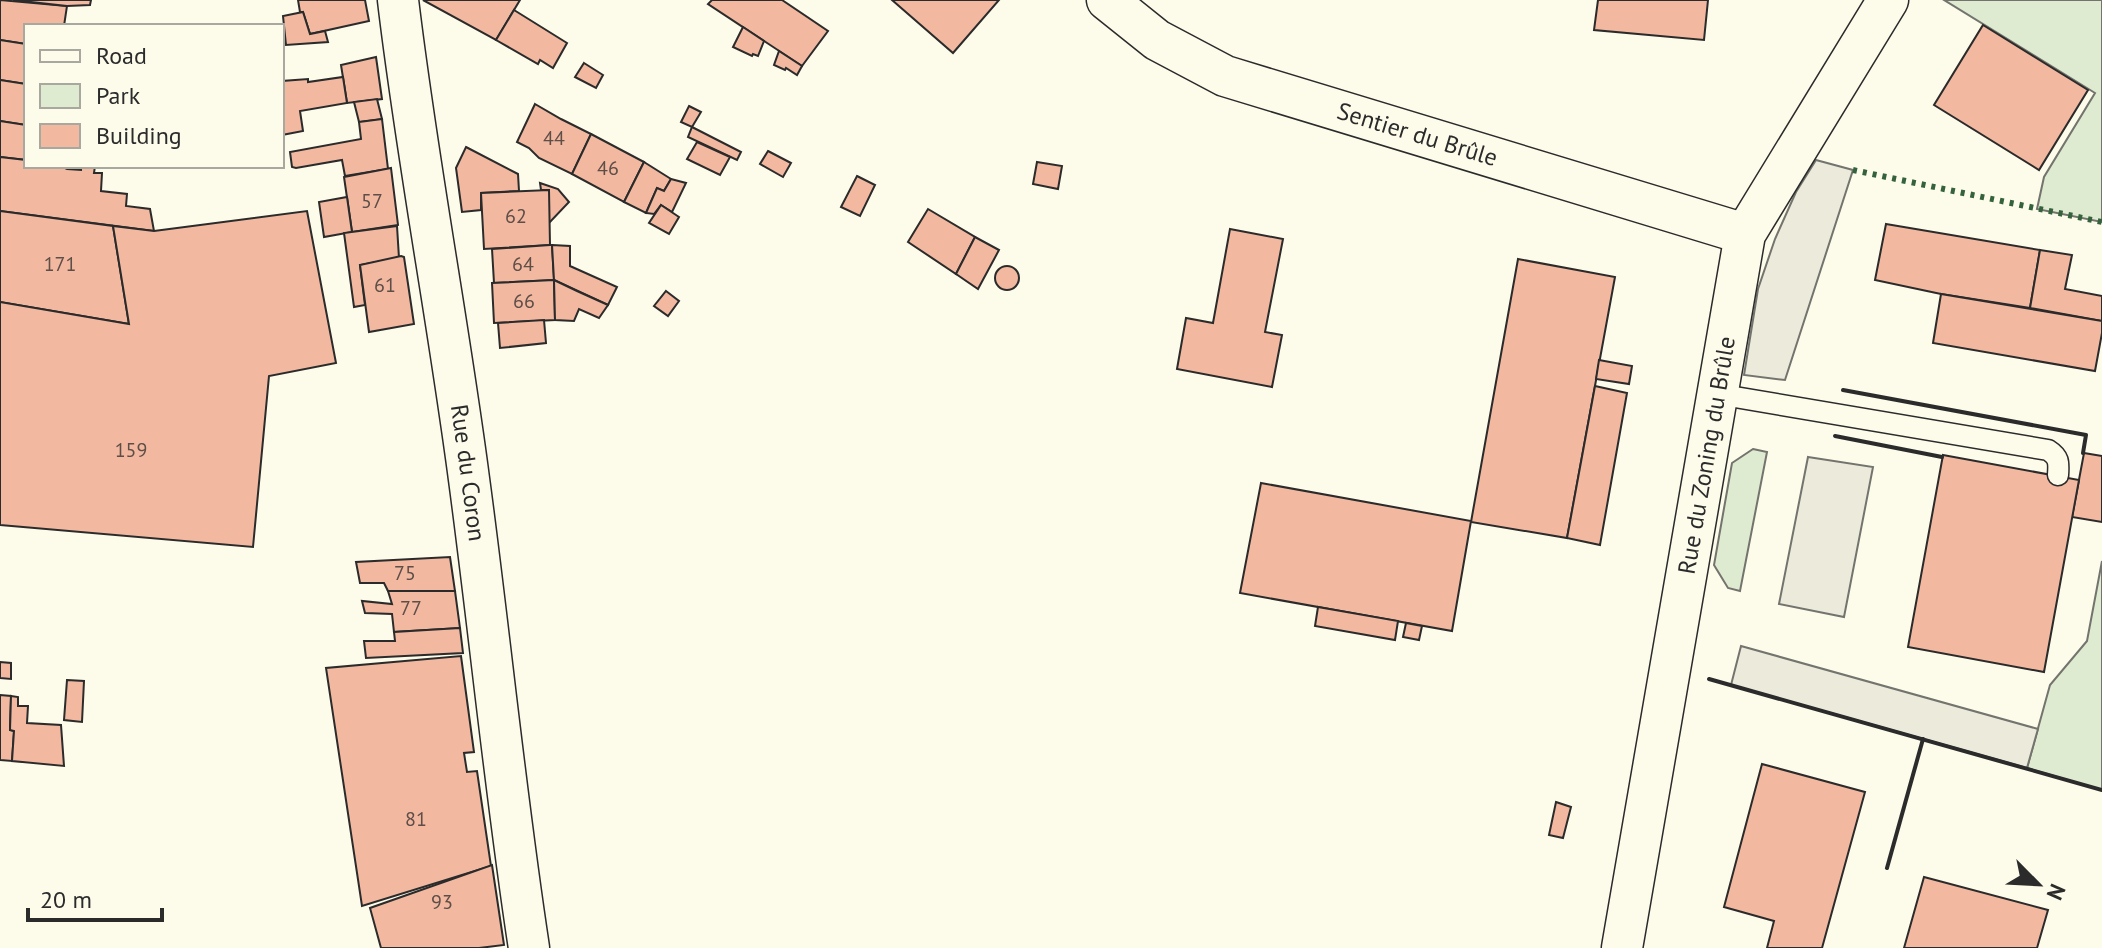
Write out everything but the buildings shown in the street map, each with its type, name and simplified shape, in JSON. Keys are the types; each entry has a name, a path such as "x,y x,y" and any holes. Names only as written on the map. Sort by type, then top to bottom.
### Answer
{"street":[{"name":"Rue du Coron","path":"398,0 469,478 529,948"},
{"name":"Sentier du Brûle","path":"1107,0 1157,40 1225,76 1745,234"},
{"name":"Rue du Zoning du Brûle","path":"1622,948 1745,234 1888,0"}],"lane":[{"path":"1717,394 2048,450 2056,455 2059,462 2058,475"}],"green space":[{"path":"1944,0 2102,0 2102,222 2037,209 2044,177 2095,93"},
{"path":"1753,449 1767,452 1740,591 1728,588 1714,565 1732,463"},
{"path":"2102,561 2102,790 2027,768 2050,685 2087,641"}],"shaded area":[{"path":"1816,160 1853,170 1785,380 1744,375 1758,289 1775,239 1796,192"},
{"path":"1808,457 1873,467 1844,617 1779,604"},
{"path":"1741,646 2038,729 2027,768 1731,685"}],"hedge":[{"path":"1853,170 2102,222"}],"wall":[{"path":"1843,390 2086,435 2083,453"},
{"path":"1835,436 1942,457"},
{"path":"1709,679 2102,790"},
{"path":"1887,868 1923,739"}]}
